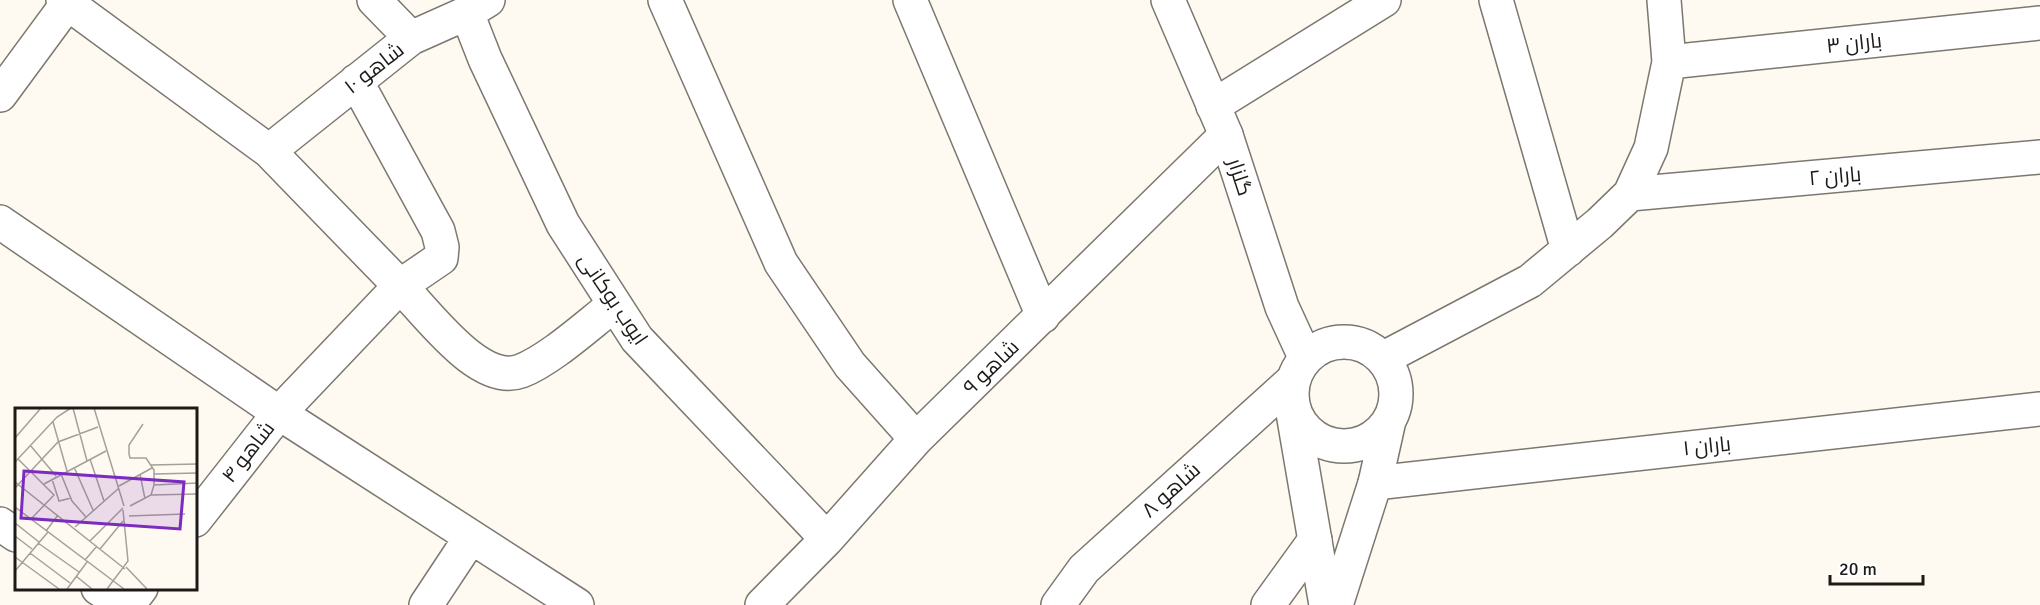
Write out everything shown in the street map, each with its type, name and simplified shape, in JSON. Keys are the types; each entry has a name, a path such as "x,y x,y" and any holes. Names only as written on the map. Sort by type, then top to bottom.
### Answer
{"street":[{"path":"374,0 411,38"},
{"path":"665,0 781,262 850,365 916,439"},
{"path":"910,0 1043,316"},
{"name":"گلزار","path":"1168,0 1220,120 1282,307 1297,383 1315,540 1326,605"},
{"name":"شاهو ۹","path":"762,605 827,539 916,439 1043,316 1220,120 1384,0"},
{"path":"1496,0 1568,250"},
{"path":"1384,358 1530,281 1630,194 1651,148 1669,62 1664,0"},
{"path":"0,95 67,1 269,151 467,356 492,372 504,374 520,372 536,364 614,304"},
{"name":"شاهو ۱۰","path":"269,151 411,38 477,6"},
{"name":"ایوب بوکانی","path":"477,6 485,58 563,224 614,304 637,339 827,539"},
{"name":"باران ۳","path":"1669,62 2040,23"},
{"name":"شاهو ۴","path":"196,519 279,413 400,285 441,258 442,247 438,231 356,81"},
{"name":"باران ۲","path":"1630,194 2040,157"},
{"path":"0,222 279,413 577,605"},
{"path":"1336,605 1375,483 1388,425 1397,403 1396,379 1384,358 1360,343 1330,342 1297,383 1309,435 1336,447 1365,444 1388,425"},
{"name":"شاهو ۸","path":"1059,605 1084,568 1297,383"},
{"name":"باران ۱","path":"1375,483 2040,408"},
{"path":"0,524 15,534"},
{"path":"426,605 471,537"},
{"path":"1268,605 1315,540"},
{"path":"101,590 123,605"},
{"path":"128,605 139,590"}]}
